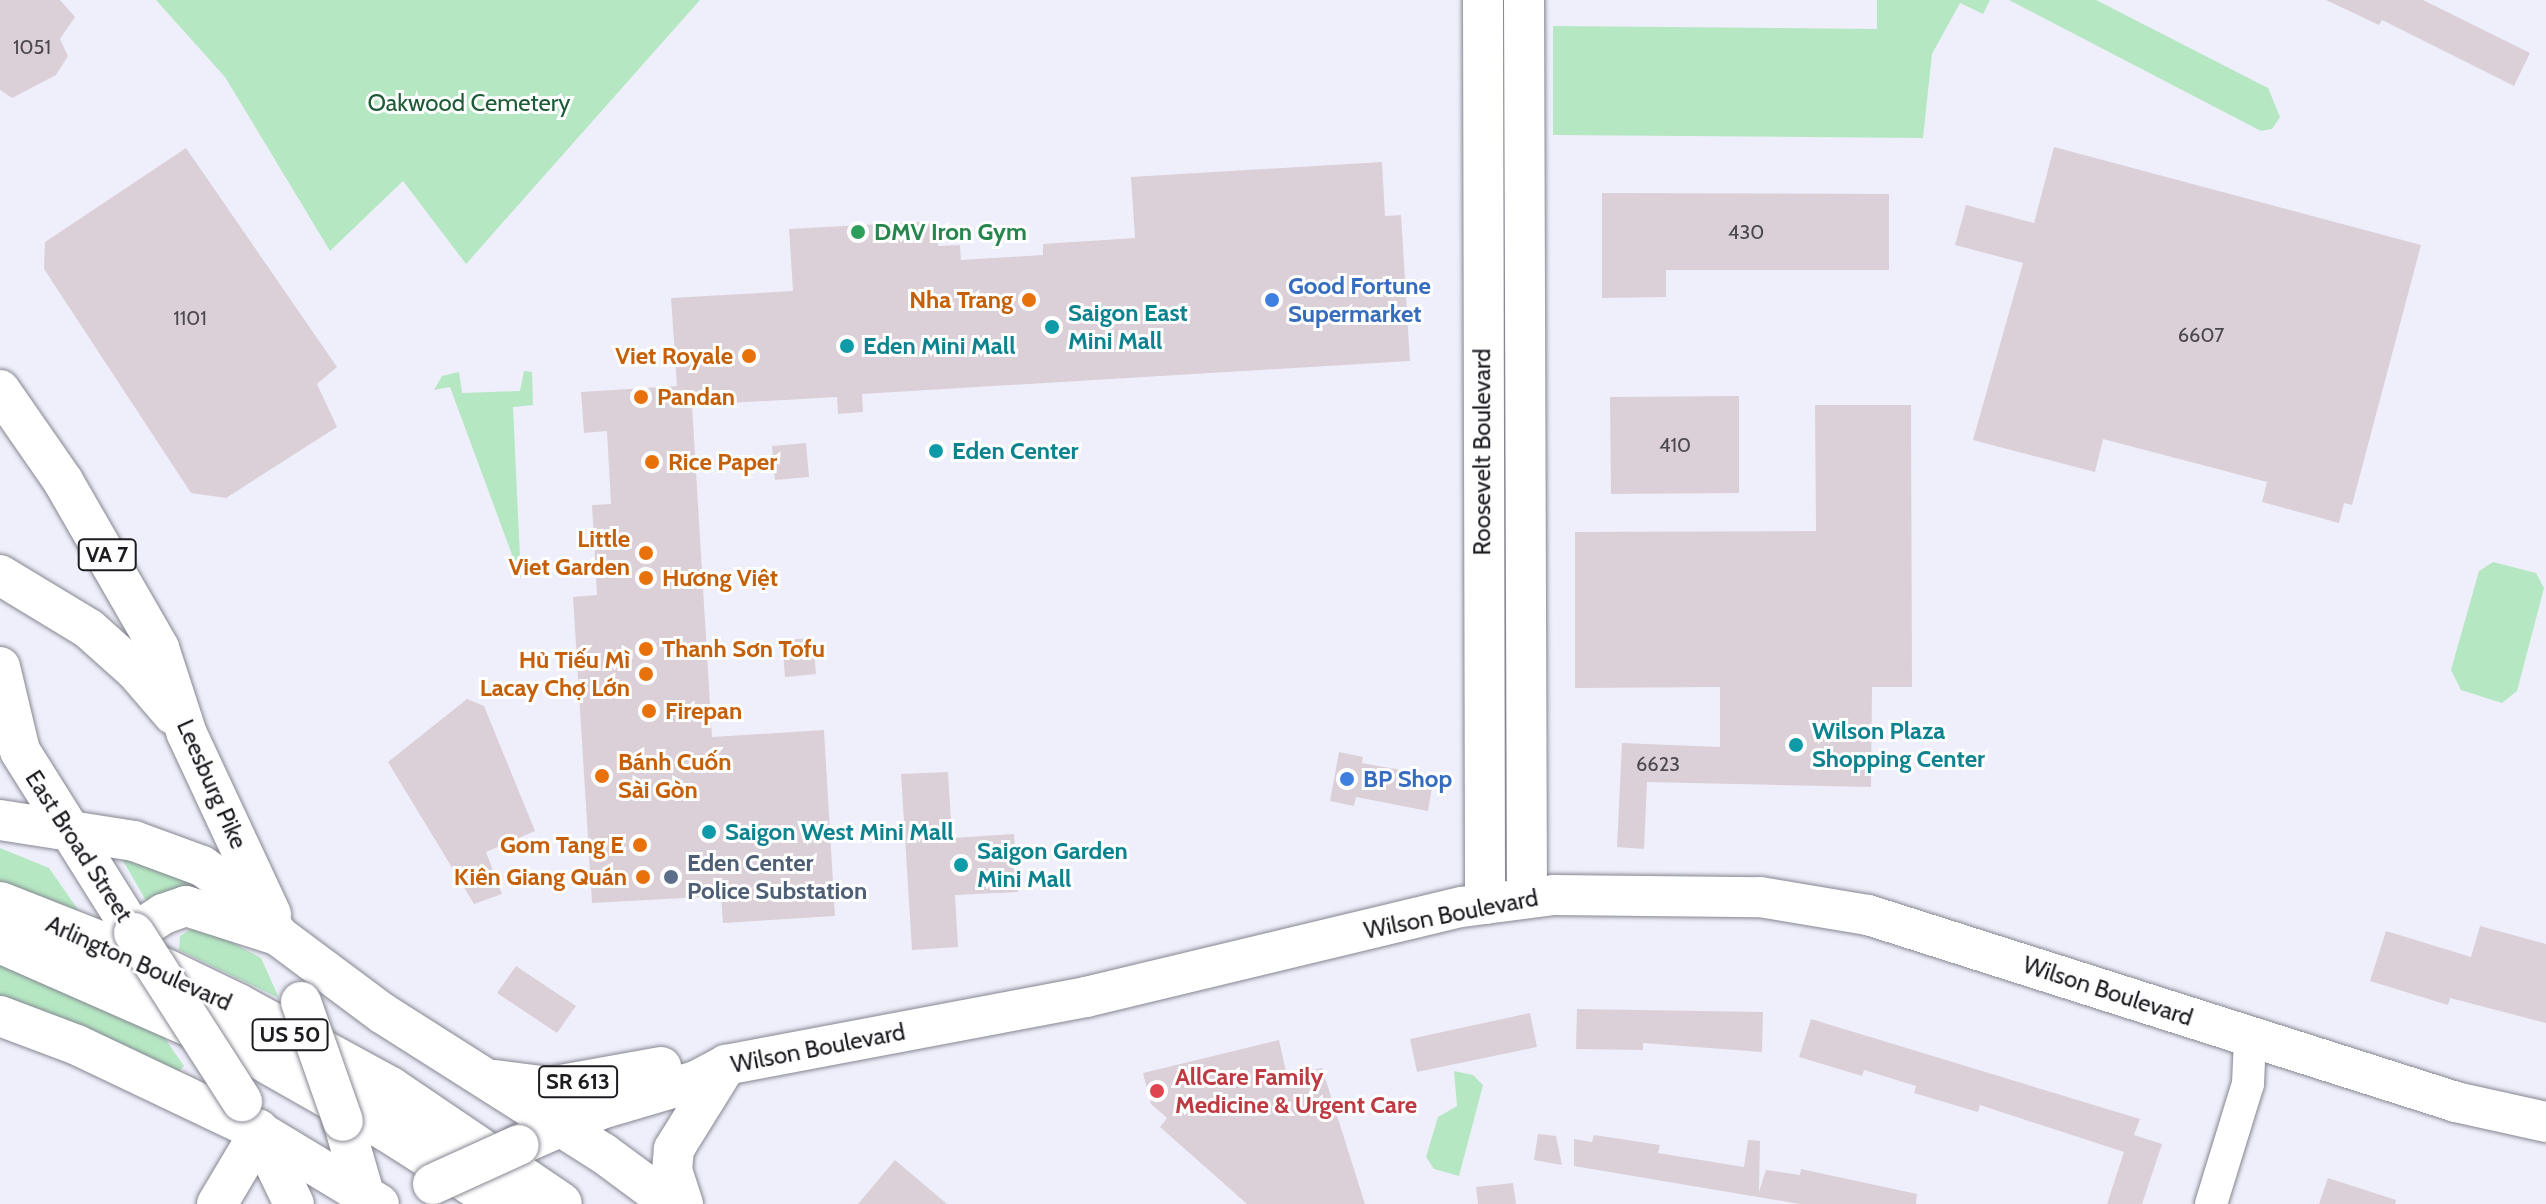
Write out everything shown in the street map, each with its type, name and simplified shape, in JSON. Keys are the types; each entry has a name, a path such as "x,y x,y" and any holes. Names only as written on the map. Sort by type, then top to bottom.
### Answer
{"highway":[{"name":"Arlington Boulevard","path":"0,904 145,961 238,1006 390,1089 560,1204"},
{"name":"Arlington Boulevard","path":"0,941 244,1048 390,1131 504,1204"}],"main road":[{"name":"Roosevelt Boulevard","path":"1483,0 1485,904"},
{"name":"Roosevelt Boulevard","path":"1524,0 1527,897"},
{"name":"Leesburg Pike","path":"0,390 63,481 152,636 187,734 280,937 370,1200"},
{"path":"0,575 89,629 164,700 187,734"},
{"name":"East Broad Street","path":"1,685 20,751 134,933"},
{"path":"0,820 134,841 202,866 244,896 280,937 476,1075 561,1126 672,1204"},
{"name":"Wilson Boulevard","path":"370,1200 404,1194 433,1184 561,1126 696,1081 726,1065 1086,997 1485,904 1527,897 1734,896 1821,905 1882,918 2250,1039 2456,1102 2546,1122"},
{"path":"280,937 186,906 163,914 134,933 251,1116 294,1204"},
{"path":"0,1016 251,1116 370,1200"},
{"name":"SR 613","path":"476,1075 550,1087 692,1062 726,1065"},
{"path":"683,1204 672,1171 674,1149 726,1065"},
{"path":"217,1204 251,1116"}],"street":[{"path":"2211,1204 2248,1084 2250,1039"}],"green space":[{"name":"Oakwood Cemetery","path":"156,0 700,0 466,264 403,181 330,251 225,77"},
{"path":"1877,0 1990,0 1983,14 1960,3 1932,54 1923,138 1553,135 1553,26 1877,29"},
{"path":"2009,0 2096,0 2268,88 2280,117 2272,129 2261,131"},
{"path":"524,371 532,372 533,405 513,407 521,579 450,387 434,390 442,376 459,372 462,393 520,391"},
{"path":"2493,562 2536,573 2544,588 2517,691 2502,703 2461,690 2451,670 2479,571"},
{"path":"0,848 49,868 79,911 0,885"},
{"path":"118,852 220,895 148,904"},
{"path":"191,929 209,930 261,958 279,998 179,950 180,936"},
{"path":"0,962 157,1027 184,1066 178,1072 0,998"},
{"path":"1454,1071 1473,1075 1483,1085 1459,1176 1434,1169 1426,1157 1438,1117 1457,1106"}],"building":[{"path":"0,0 60,0 75,17 60,39 68,56 56,75 12,98 0,90"},
{"path":"2326,0 2423,0 2530,53 2514,86 2382,20 2379,25"},
{"path":"2054,147 2421,245 2352,505 2344,503 2339,523 2262,502 2267,482 2103,439 2095,472 1973,440 2023,263 1955,245 1966,205 2034,223"},
{"path":"186,148 337,367 317,384 337,427 226,498 191,493 44,269 45,242"},
{"path":"1382,162 1385,216 1401,215 1410,361 862,394 863,412 838,414 837,397 692,405 712,737 824,730 835,916 723,923 721,896 592,903 573,597 597,595 592,505 611,504 607,431 584,433 581,392 677,386 671,298 793,291 789,229 937,221 938,246 960,245 961,260 1043,255 1043,244 1135,238 1131,177"},
{"path":"1602,193 1889,194 1889,270 1666,270 1666,297 1602,298"},
{"path":"1739,396 1739,493 1611,494 1610,397"},
{"path":"1815,405 1911,405 1912,687 1872,687 1871,787 1647,782 1644,849 1617,847 1622,743 1720,747 1720,687 1575,688 1575,532 1816,531"},
{"path":"806,443 809,477 775,480 772,446"},
{"path":"813,638 816,674 785,677 782,640"},
{"path":"467,699 484,706 535,831 486,852 502,894 474,904 388,762"},
{"path":"1339,752 1363,757 1362,763 1434,776 1428,811 1356,797 1354,806 1330,801"},
{"name":"Saigon Garden Mini Mall","path":"948,772 952,838 1014,834 1018,892 955,895 958,947 912,950 901,774"},
{"path":"2480,926 2546,944 2546,1023 2450,998 2448,1005 2370,981 2386,931 2471,957"},
{"path":"516,966 576,1006 557,1033 497,993"},
{"path":"1577,1009 1763,1012 1762,1052 1643,1043 1643,1050 1576,1049"},
{"path":"1530,1013 1537,1047 1417,1072 1410,1039"},
{"path":"1811,1019 2140,1119 2134,1135 2162,1144 2142,1204 2107,1204 2124,1152 1980,1105 1978,1112 1914,1093 1916,1086 1864,1070 1862,1076 1799,1057"},
{"path":"1279,1040 1287,1076 1322,1068 1365,1204 1247,1204 1160,1127 1167,1118 1151,1104 1143,1073"},
{"path":"1538,1134 1556,1136 1562,1165 1534,1160"},
{"path":"1594,1135 1660,1145 1658,1153 1744,1167 1748,1140 1760,1141 1759,1192 1766,1170 1800,1175 1801,1169 1917,1194 1916,1204 1800,1204 1574,1166 1574,1139 1592,1142"},
{"path":"895,1160 947,1204 858,1204"},
{"path":"2328,1178 2396,1200 2395,1204 2319,1204"},
{"path":"1513,1183 1516,1204 1478,1204 1476,1187"}],"place":[{"name":"DMV Iron Gym","path":"858,232"},
{"name":"Nha Trang","path":"1029,300"},
{"name":"Good Fortune Supermarket","path":"1272,300"},
{"name":"Saigon East Mini Mall","path":"1052,327"},
{"name":"Eden Mini Mall","path":"847,346"},
{"name":"Viet Royale","path":"749,356"},
{"name":"Pandan","path":"641,397"},
{"name":"Eden Center","path":"936,451"},
{"name":"Rice Paper","path":"652,462"},
{"name":"Little Viet Garden","path":"646,553"},
{"name":"Hương Việt","path":"646,578"},
{"name":"Thanh Sơn Tofu","path":"646,649"},
{"name":"Hủ Tiếu Mì Lacay Chợ Lớn","path":"646,674"},
{"name":"Firepan","path":"649,711"},
{"name":"Wilson Plaza Shopping Center","path":"1796,745"},
{"name":"Bánh Cuốn Sài Gòn","path":"602,776"},
{"name":"BP Shop","path":"1347,779"},
{"name":"Saigon West Mini Mall","path":"709,832"},
{"name":"Gom Tang E","path":"640,845"},
{"name":"Saigon Garden Mini Mall","path":"961,865"},
{"name":"Kiên Giang Quán","path":"643,877"},
{"name":"Eden Center Police Substation","path":"671,877"},
{"name":"AllCare Family Medicine & Urgent Care","path":"1157,1091"}]}
